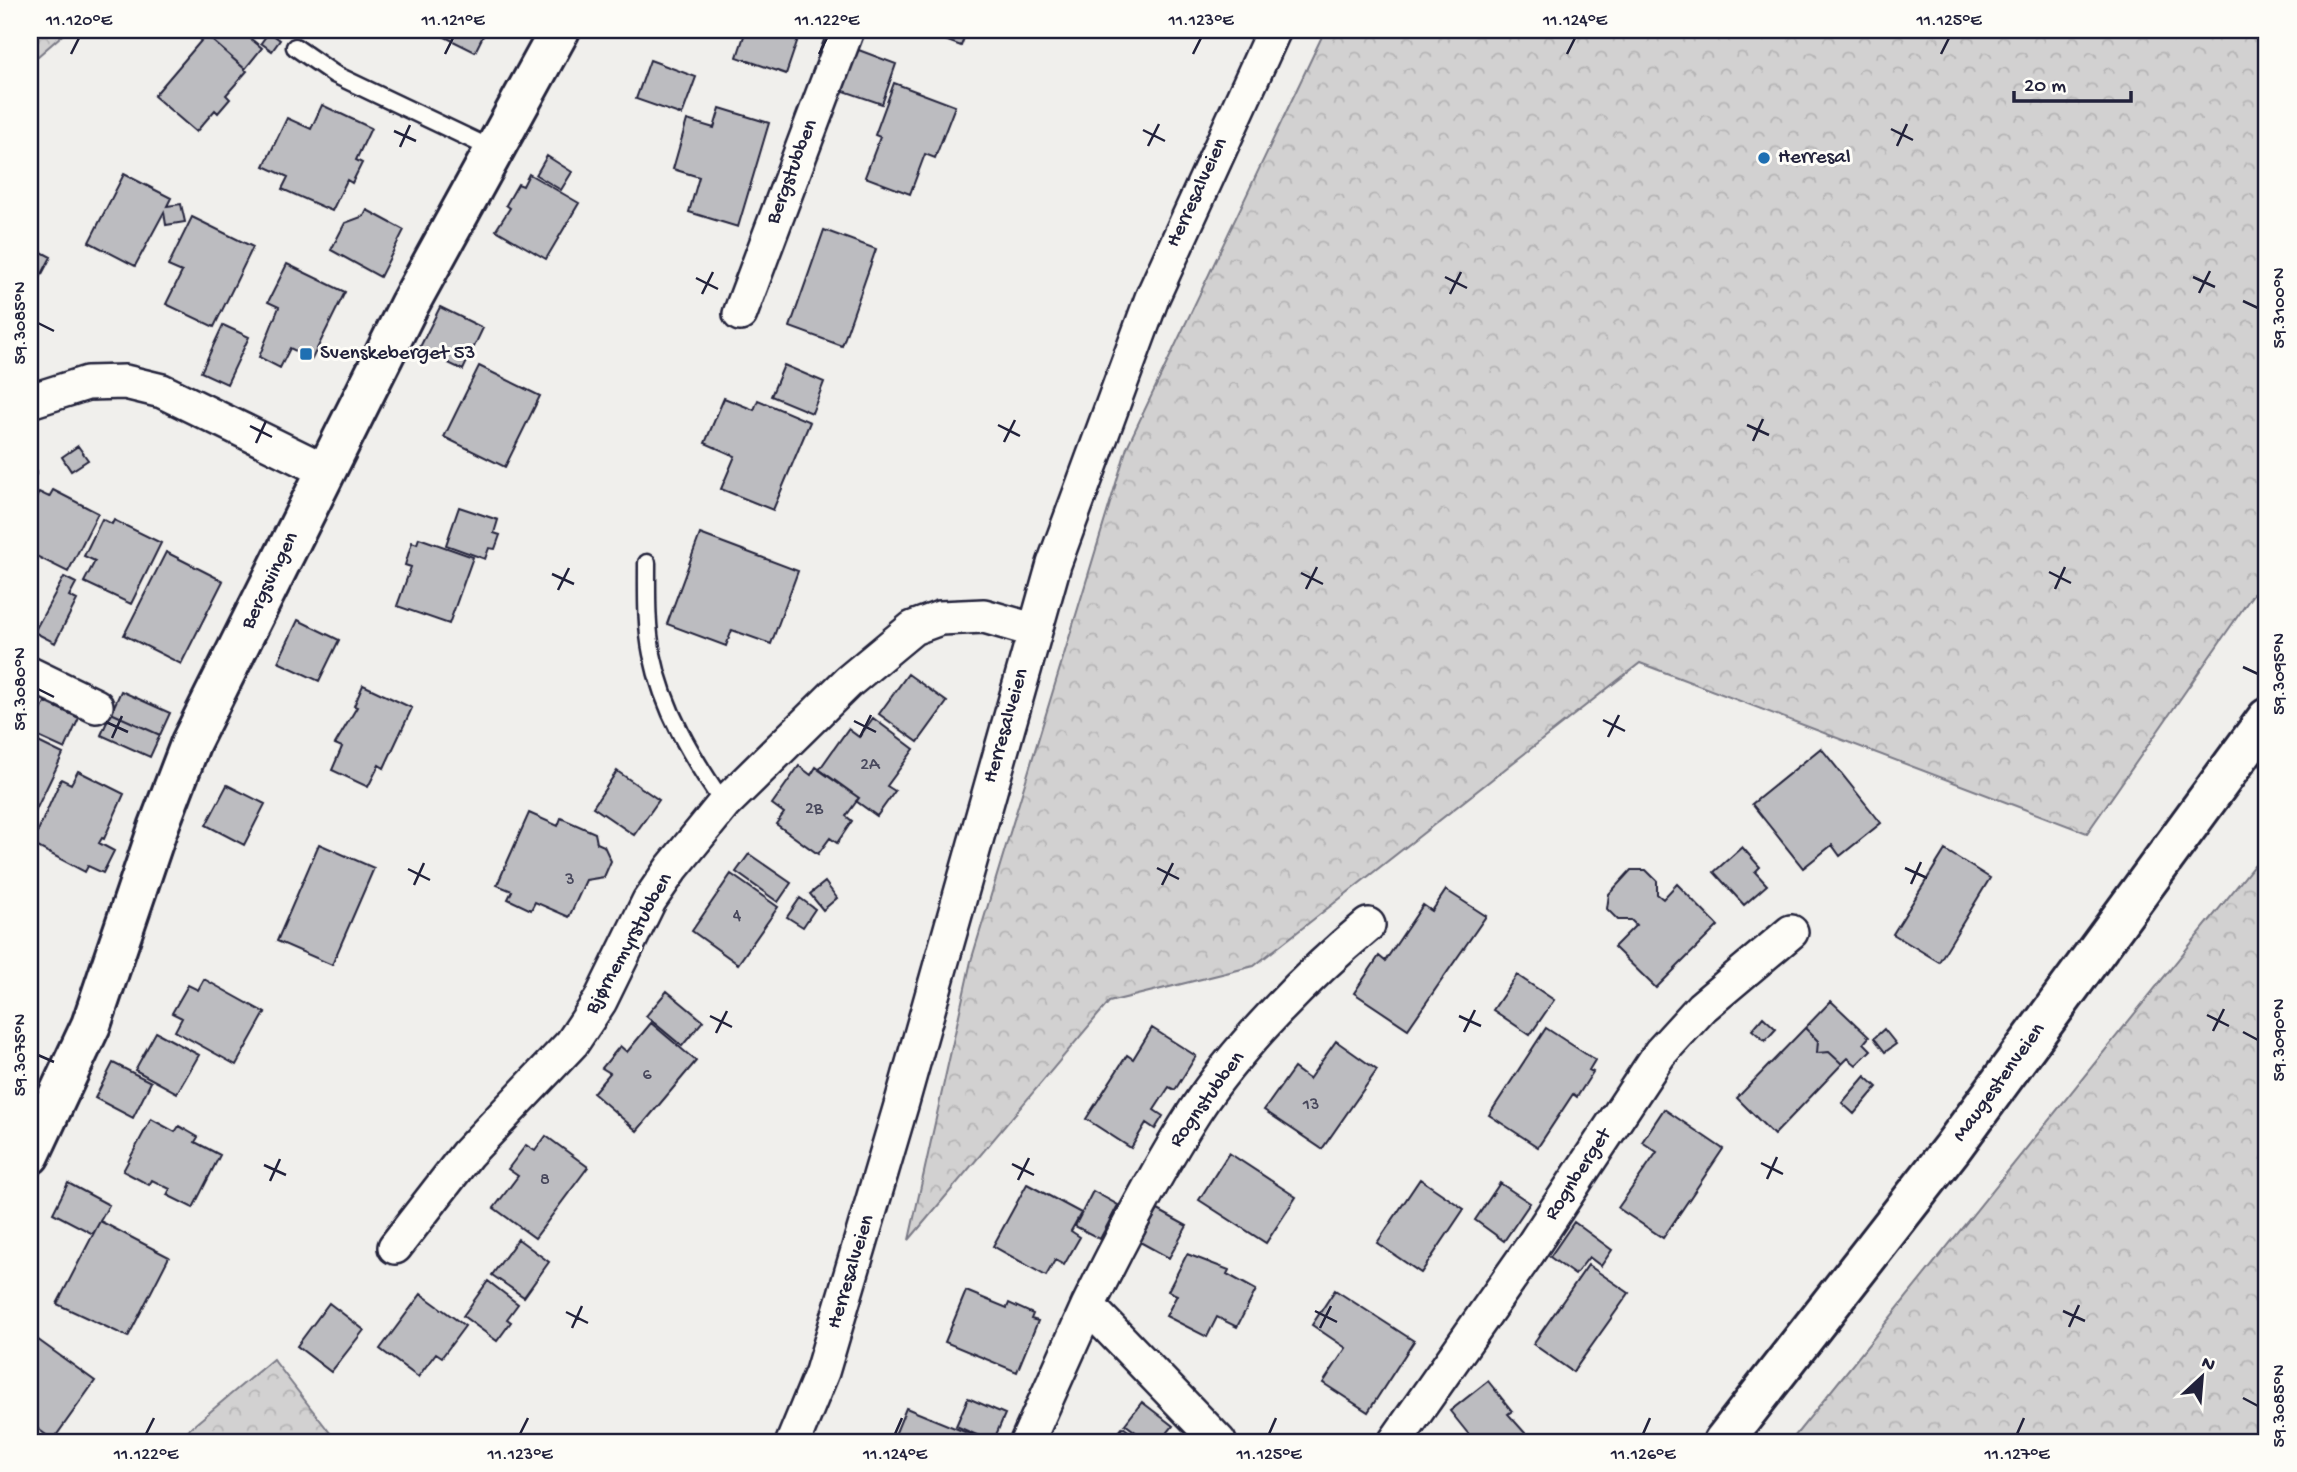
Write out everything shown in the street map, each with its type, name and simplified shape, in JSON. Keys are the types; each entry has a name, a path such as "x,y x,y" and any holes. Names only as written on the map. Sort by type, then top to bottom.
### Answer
{"street":[{"name":"Bergsvingen","path":"30,1155 91,1024 158,828 191,742 409,304 492,149 560,30"},
{"name":"Bergstubben","path":"740,314 847,30"},
{"name":"Herresalveien","path":"793,1442 822,1372 899,1115 1054,564 1138,331 1183,224 1274,30"},
{"path":"30,401 87,383 125,382 162,391 326,471"},
{"name":"Bjørnemyrstubben","path":"395,1247 467,1154 572,1043 600,1001 649,901 724,804 848,682 913,628 940,618 984,616 1033,631"},
{"path":"30,674 96,706"},
{"name":"Maugestenveien","path":"1723,1442 1952,1148 2267,718"},
{"name":"Rognstubben","path":"1027,1442 1088,1306 1142,1201 1196,1109 1232,1062 1326,960 1368,925"},
{"name":"Rognberget","path":"1395,1442 1529,1251 1660,1053 1702,1007 1791,932"},
{"path":"1088,1306 1213,1437"}],"lane":[{"path":"295,47 334,74 492,149"},
{"path":"647,563 652,654 664,698 694,761 724,804"}],"green space":[{"path":"30,30 68,30 30,63"},
{"path":"1325,30 2267,30 2267,574 2087,833 1640,663 1254,966 1109,1002 909,1240 971,961 1127,447"},
{"path":"2267,849 2267,1442 1790,1442"},
{"path":"273,1359 337,1442 174,1442"}],"building":[{"path":"213,30 240,30 262,48 245,69 207,36"},
{"path":"431,30 486,30 475,52"},
{"path":"736,30 801,30 786,74 737,57 745,33"},
{"path":"937,30 967,30 961,46 934,36"},
{"path":"269,32 280,40 272,51 261,43"},
{"path":"206,35 247,71 226,95 230,99 218,113 215,110 196,132 154,96"},
{"path":"856,49 896,64 882,104 841,90"},
{"path":"650,60 696,77 682,115 636,99"},
{"path":"894,83 955,106 935,158 925,154 910,194 865,177 880,137 875,135"},
{"path":"322,105 371,128 356,160 362,163 352,183 347,180 332,211 282,189 288,177 264,166 287,118 311,129"},
{"path":"720,108 769,123 738,227 689,212 699,177 673,169 687,120 714,128"},
{"path":"547,156 572,172 561,190 536,175"},
{"path":"124,174 171,198 167,206 181,204 185,222 166,225 164,212 135,266 89,242"},
{"path":"529,174 579,203 546,259 496,230 510,208 506,205 518,184 523,186"},
{"path":"367,210 404,230 380,277 331,250 345,223 364,216"},
{"path":"192,217 253,247 214,327 166,304 182,272 168,266"},
{"path":"824,230 876,249 842,346 790,327"},
{"path":"30,246 51,257 32,293 30,292"},
{"path":"287,264 345,292 312,359 290,348 280,368 259,357 279,307 268,302"},
{"path":"440,307 483,328 463,370 419,349"},
{"path":"223,325 249,337 227,384 201,372"},
{"path":"784,365 824,382 812,413 771,396"},
{"path":"479,366 540,396 505,467 444,437"},
{"path":"724,398 754,410 758,400 810,422 773,510 721,489 735,456 705,443"},
{"path":"78,446 88,460 71,471 62,457"},
{"path":"30,469 37,472 30,487"},
{"path":"53,490 98,513 68,572 30,553 30,535 34,527 30,525 30,510 39,492 49,497"},
{"path":"459,507 498,520 494,533 500,535 495,549 489,548 485,559 446,545"},
{"path":"102,519 112,524 114,520 161,543 131,604 84,582 95,561 84,556"},
{"path":"700,534 798,571 771,644 732,630 726,646 667,624"},
{"path":"419,538 473,557 449,624 397,606 411,567 405,565 412,542 417,544"},
{"path":"166,552 223,581 181,664 124,635"},
{"path":"64,577 76,583 69,596 77,600 55,643 34,632"},
{"path":"298,620 339,640 319,681 278,662"},
{"path":"908,674 947,702 918,742 879,714"},
{"path":"363,685 412,708 384,768 379,765 368,787 332,770 342,747 335,744 357,707 354,706"},
{"path":"121,691 170,713 160,735 111,713"},
{"path":"45,702 79,718 65,749 30,733"},
{"path":"111,713 160,735 150,757 101,735"},
{"path":"873,718 914,749 887,786 895,791 877,816 856,801 859,798 819,770 848,729 859,737"},
{"path":"30,738 63,754 33,816 30,814"},
{"path":"1821,748 1881,823 1840,856 1832,845 1803,868 1752,804"},
{"path":"799,766 811,775 816,767 859,798 846,816 852,821 837,843 830,838 818,854 776,824 784,813 772,804"},
{"path":"78,771 124,794 104,839 99,843 114,851 103,873 88,866 85,872 32,844 61,779 71,784"},
{"path":"617,771 659,800 634,835 593,807"},
{"path":"227,785 265,804 244,845 206,825"},
{"path":"529,813 558,826 561,818 595,833 597,843 604,846 611,861 604,877 586,880 569,917 535,902 531,910 508,899 512,891 497,885"},
{"path":"319,844 374,868 332,965 277,941"},
{"path":"1742,847 1760,867 1755,872 1767,885 1744,905 1714,872"},
{"path":"1945,850 1990,878 1939,962 1893,934"},
{"path":"749,854 791,883 778,902 736,872"},
{"path":"1631,870 1646,870 1657,881 1657,894 1663,899 1677,884 1718,926 1656,988 1614,947 1636,925 1631,920 1618,920 1607,909 1609,894"},
{"path":"731,874 778,907 738,964 692,931"},
{"path":"825,882 837,898 823,910 810,894"},
{"path":"1446,890 1486,916 1408,1029 1354,993 1379,956 1385,961 1423,905 1432,911"},
{"path":"800,898 815,909 803,927 787,917"},
{"path":"1517,975 1554,1000 1530,1035 1493,1010"},
{"path":"204,979 265,1013 236,1065 175,1031 182,1018 172,1013 188,985 198,990"},
{"path":"667,991 703,1021 682,1046 646,1016"},
{"path":"1831,1001 1869,1037 1864,1043 1871,1050 1856,1065 1848,1058 1842,1064 1829,1052 1817,1053 1818,1041 1805,1028"},
{"path":"1763,1017 1776,1029 1765,1041 1752,1030"},
{"path":"651,1023 696,1061 637,1131 593,1093 610,1073 602,1068 620,1046 627,1052"},
{"path":"1152,1028 1196,1056 1175,1090 1169,1087 1154,1110 1163,1116 1155,1129 1146,1123 1131,1148 1086,1119 1127,1055 1133,1059"},
{"path":"1546,1028 1595,1060 1589,1070 1593,1072 1577,1097 1573,1094 1538,1147 1489,1115"},
{"path":"1805,1028 1818,1041 1817,1053 1829,1052 1842,1064 1774,1135 1737,1098"},
{"path":"1884,1029 1896,1044 1885,1052 1874,1038"},
{"path":"156,1032 199,1055 177,1093 135,1070"},
{"path":"1336,1041 1377,1070 1322,1149 1264,1110 1294,1068 1309,1079"},
{"path":"113,1063 151,1082 133,1118 95,1098"},
{"path":"1865,1076 1877,1087 1854,1114 1842,1103"},
{"path":"1664,1109 1723,1149 1663,1238 1618,1208 1657,1152 1642,1142"},
{"path":"151,1119 175,1132 179,1126 198,1137 195,1142 220,1155 193,1208 167,1195 170,1189 152,1180 149,1185 123,1171"},
{"path":"546,1136 588,1167 535,1238 494,1208 518,1176 508,1169 526,1145 535,1151"},
{"path":"1229,1153 1296,1197 1266,1243 1199,1200"},
{"path":"1420,1179 1464,1209 1421,1273 1377,1243"},
{"path":"68,1183 109,1205 93,1234 53,1213"},
{"path":"1500,1183 1530,1203 1504,1241 1475,1220"},
{"path":"1027,1184 1081,1213 1071,1231 1080,1237 1064,1265 1055,1260 1046,1276 993,1246"},
{"path":"1093,1191 1118,1205 1100,1239 1075,1226"},
{"path":"1158,1210 1187,1226 1169,1258 1140,1242"},
{"path":"100,1221 169,1257 128,1337 57,1304"},
{"path":"1574,1222 1612,1250 1601,1266 1589,1257 1575,1275 1550,1257"},
{"path":"518,1239 549,1262 524,1297 492,1275"},
{"path":"1187,1254 1229,1270 1227,1274 1256,1290 1237,1327 1217,1317 1207,1337 1166,1316 1177,1295 1168,1291"},
{"path":"1588,1265 1629,1293 1573,1372 1533,1344"},
{"path":"488,1281 518,1304 507,1319 511,1322 497,1341 463,1316"},
{"path":"1335,1290 1414,1341 1368,1412 1323,1383 1346,1348 1312,1325"},
{"path":"966,1291 1007,1308 1009,1303 1033,1314 1031,1319 1038,1321 1017,1372 945,1342"},
{"path":"421,1294 465,1326 442,1357 436,1353 418,1377 380,1349"},
{"path":"329,1303 364,1330 331,1372 297,1346"},
{"path":"30,1334 95,1381 53,1440 30,1423"},
{"path":"1488,1381 1512,1411 1508,1414 1533,1442 1463,1442 1470,1436 1450,1411"},
{"path":"968,1398 1005,1414 993,1442 956,1426"},
{"path":"1142,1402 1173,1426 1160,1442 1149,1442 1125,1424"},
{"path":"906,1408 982,1439 981,1442 892,1442"},
{"path":"1123,1427 1142,1441 1111,1442"}],"place":[{"name":"Herresal","path":"1764,158"},
{"name":"Svenskeberget 53","path":"306,354"}]}
